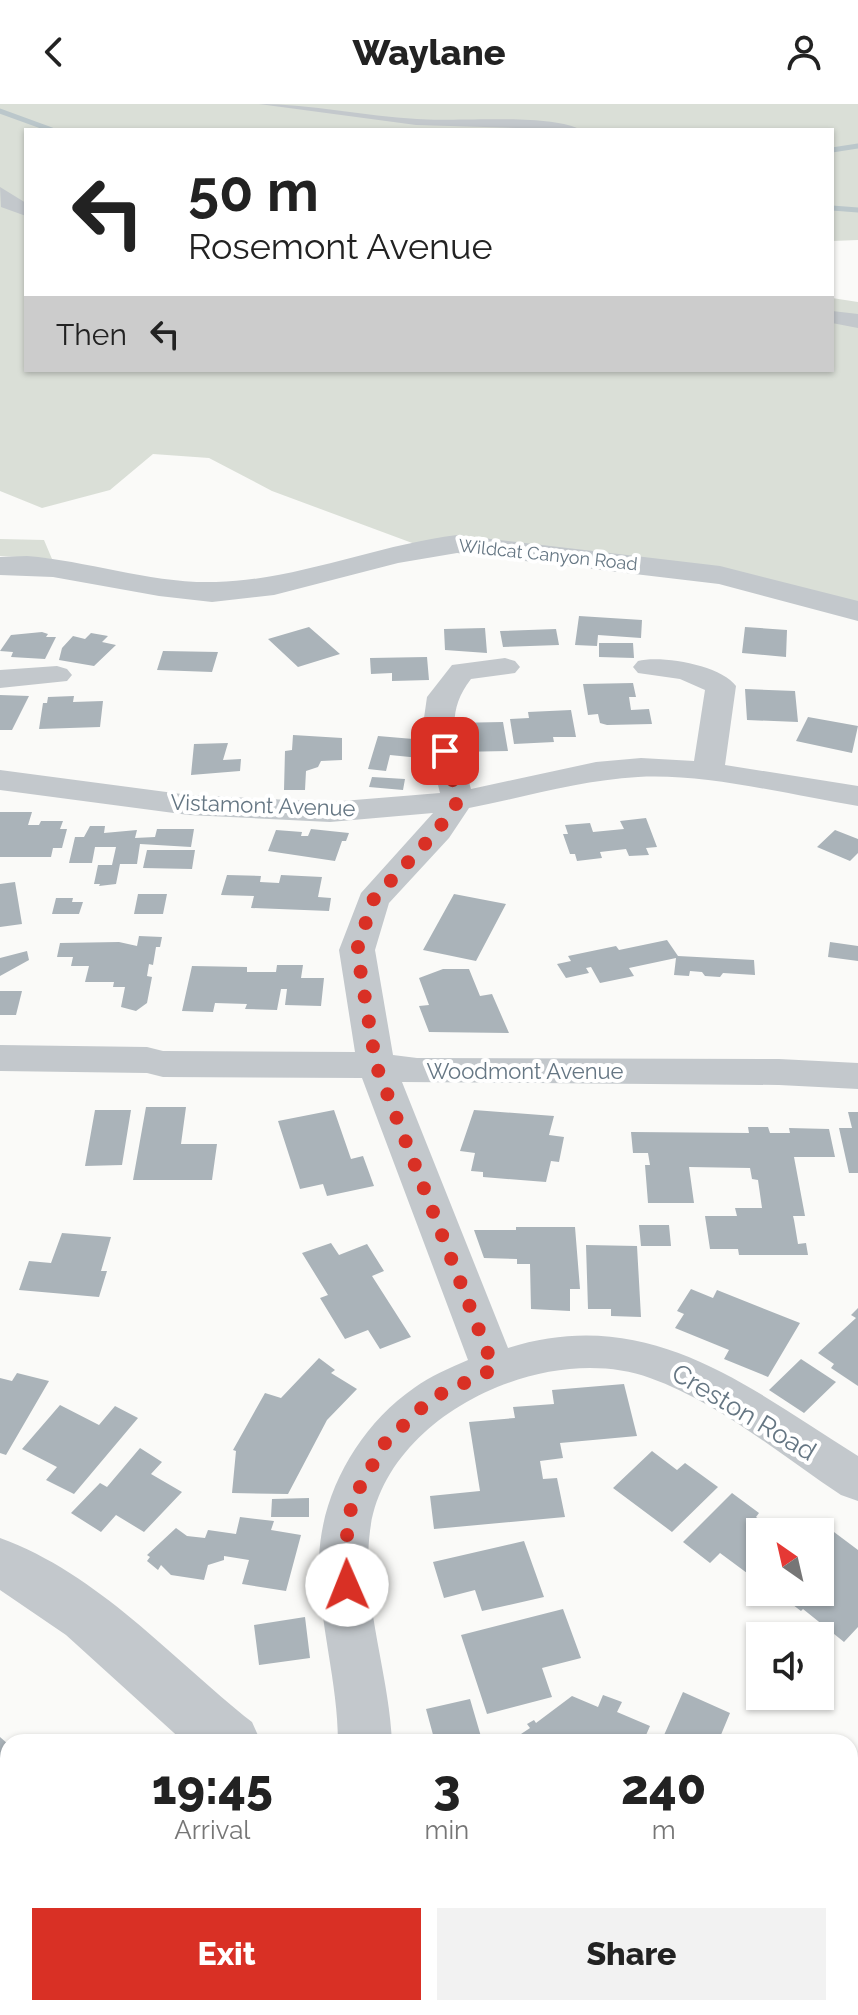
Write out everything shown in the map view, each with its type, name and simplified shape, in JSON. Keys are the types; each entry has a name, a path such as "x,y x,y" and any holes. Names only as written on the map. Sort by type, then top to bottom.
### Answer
{"street":[{"path":"834,317 858,321"},
{"name":"Wildcat Canyon Road","path":"0,566 54,568 171,589 213,592 257,589 307,580 423,547 457,544 720,575 858,611"},
{"path":"494,1369 376,1065 357,950 373,900 437,831 458,801 438,725 442,697 462,671 505,667"},
{"path":"648,667 686,671 721,686 708,772"},
{"path":"0,679 57,675"},
{"name":"Vistamont Avenue","path":"0,780 189,805 330,812 458,801 596,772 641,767 708,772 858,796"},
{"name":"Woodmont Avenue","path":"0,1058 147,1060 163,1064 376,1065 417,1071 779,1072 858,1076"},
{"name":"Creston Road","path":"365,1734 363,1694 351,1642 344,1556 352,1501 385,1443 432,1398 494,1369 548,1356 610,1353 664,1364 711,1387 858,1481"},
{"path":"0,1563 32,1576 85,1615 220,1734"}],"lane":[{"path":"263,104 416,122 563,128"}],"shaded area":[{"path":"0,104 858,104 858,240 834,241 834,128 24,128 24,372 834,372 834,298 858,302 858,611 720,575 423,547 272,491 209,458 153,454 110,490 42,508 0,491"},
{"path":"0,539 44,540 52,559 0,556"}],"building":[{"path":"579,616 642,620 641,638 598,635 597,646 575,645"},
{"path":"309,627 340,654 298,667 268,639"},
{"path":"745,627 787,630 786,657 742,653"},
{"path":"485,628 487,653 445,650 444,629"},
{"path":"556,629 559,645 503,647 500,631"},
{"path":"91,633 108,636 102,642 116,645 94,666 59,660 62,648 73,636 85,639"},
{"path":"48,634 46,637 56,637 45,659 11,657 13,652 0,651 11,635"},
{"path":"599,643 633,643 634,658 599,657"},
{"path":"163,651 218,652 212,672 157,670"},
{"path":"427,657 429,680 392,681 392,673 371,674 370,658"},
{"path":"633,683 636,697 629,697 631,710 649,709 652,724 607,725 600,723 598,714 588,715 583,684"},
{"path":"745,689 795,691 798,722 747,720"},
{"path":"0,695 29,696 12,730 0,730"},
{"path":"74,696 73,702 103,701 100,727 39,729 43,703 47,703 48,697"},
{"path":"571,710 576,737 553,737 554,742 514,744 510,719 529,718 528,712"},
{"path":"808,717 858,726 852,753 796,741"},
{"path":"503,722 508,751 455,752 452,723"},
{"path":"293,735 342,738 342,760 321,761 318,767 306,771 305,790 284,790 285,751 292,750"},
{"path":"378,736 425,740 420,758 390,755 386,771 368,769"},
{"path":"228,743 223,760 241,759 240,771 191,775 194,744"},
{"path":"372,777 405,779 403,790 369,787"},
{"path":"0,812 32,812 28,825 39,825 41,821 63,821 60,829 67,829 62,848 53,848 51,857 0,857"},
{"path":"646,818 657,847 646,848 649,855 629,856 626,849 600,852 602,858 577,861 575,854 570,854 563,834 568,834 565,825 590,823 593,832 624,829 620,821"},
{"path":"90,826 105,826 104,833 137,830 135,838 155,837 157,829 194,829 191,847 140,844 137,864 120,864 116,884 99,886 94,884 98,865 112,865 116,847 95,847 92,863 69,863 75,837 84,837"},
{"path":"311,829 349,833 346,841 342,841 335,861 268,851 276,830 302,832 301,836 308,836"},
{"path":"835,830 858,839 858,853 850,861 817,847"},
{"path":"147,850 195,850 192,869 143,868"},
{"path":"227,875 261,876 260,882 279,883 281,875 322,877 318,897 331,898 329,911 251,908 254,896 221,895"},
{"path":"15,882 22,924 0,927 0,884"},
{"path":"138,894 167,894 163,914 134,914"},
{"path":"454,894 506,904 476,961 423,950"},
{"path":"56,898 73,898 72,902 83,902 79,914 52,914"},
{"path":"139,936 162,937 160,947 156,947 153,965 149,964 147,976 152,977 147,1003 136,1011 121,1007 125,987 113,987 114,982 85,982 89,966 71,966 73,957 57,957 60,943 119,942 137,946"},
{"path":"667,940 678,956 754,960 755,975 723,973 720,977 690,971 689,976 674,975 676,958 629,968 634,976 600,983 591,967 586,968 589,973 566,978 557,964 571,961 568,956"},
{"path":"830,942 858,946 858,961 828,957"},
{"path":"27,951 29,960 0,976 0,958"},
{"path":"277,965 303,965 301,978 324,978 321,1006 285,1005 287,989 281,989 277,1010 245,1009 247,1004 215,1003 213,1012 182,1011 192,966 247,967 247,972 276,972"},
{"path":"443,969 469,969 480,996 492,994 509,1033 429,1032 419,1006 429,1005 419,978"},
{"path":"0,991 22,991 16,1015 0,1015"},
{"path":"146,1107 186,1107 181,1144 217,1144 212,1180 133,1180"},
{"path":"95,1110 131,1110 122,1165 85,1166"},
{"path":"334,1110 351,1159 363,1156 374,1186 327,1196 323,1184 300,1189 278,1121"},
{"path":"474,1110 554,1116 549,1135 564,1137 559,1162 551,1161 546,1182 483,1177 483,1172 471,1171 475,1153 460,1151"},
{"path":"848,1112 858,1112 858,1173 849,1173 839,1128 852,1128"},
{"path":"748,1127 768,1127 770,1133 790,1133 789,1128 829,1129 835,1157 794,1157 805,1216 793,1216 798,1244 806,1243 808,1255 739,1255 738,1249 710,1249 705,1216 737,1216 735,1208 762,1208 758,1180 752,1179 750,1168 689,1167 694,1203 648,1203 645,1165 650,1165 648,1153 633,1153 631,1132 749,1133"},
{"path":"639,1225 669,1225 671,1246 641,1246"},
{"path":"516,1227 575,1227 580,1289 570,1289 570,1311 531,1309 530,1264 517,1264 517,1259 484,1258 474,1230 516,1230"},
{"path":"62,1233 111,1237 101,1271 107,1271 99,1297 19,1290 29,1261 51,1263"},
{"path":"331,1243 339,1255 367,1244 384,1271 372,1276 411,1337 380,1349 368,1330 345,1339 320,1298 328,1295 302,1253"},
{"path":"586,1245 637,1246 641,1317 611,1316 611,1309 588,1309"},
{"path":"691,1289 713,1298 717,1290 800,1323 768,1377 724,1359 729,1350 675,1328 684,1314 677,1311"},
{"path":"858,1308 858,1386 831,1368 834,1364 818,1353 856,1318 851,1315"},
{"path":"319,1358 335,1370 331,1373 357,1389 327,1420 288,1494 232,1493 236,1451 233,1450 265,1393 281,1398"},
{"path":"801,1359 836,1382 804,1413 769,1390"},
{"path":"17,1373 49,1381 6,1455 0,1453 0,1378 12,1381"},
{"path":"624,1384 637,1436 560,1443 563,1458 540,1461 543,1479 557,1478 565,1517 434,1529 430,1496 480,1491 469,1422 515,1418 513,1407 554,1404 552,1390"},
{"path":"60,1405 99,1425 115,1406 138,1418 74,1494 46,1480 57,1467 22,1449"},
{"path":"140,1448 162,1462 151,1474 182,1492 144,1532 116,1515 101,1532 71,1513 100,1483 107,1487"},
{"path":"652,1451 677,1470 685,1463 718,1487 672,1532 613,1488"},
{"path":"732,1493 759,1513 757,1518 746,1518 746,1572 720,1553 710,1563 683,1542"},
{"path":"309,1498 309,1517 271,1517 272,1499"},
{"path":"240,1517 274,1521 271,1530 301,1535 286,1591 242,1584 249,1560 224,1556 224,1560 208,1565 204,1580 171,1575 161,1565 158,1570 147,1561 150,1557 147,1555 176,1528 187,1536 205,1538 208,1530 236,1534"},
{"path":"834,1532 858,1550 858,1627 844,1642 834,1634 834,1622 819,1622 803,1609 801,1611 794,1606 834,1606"},
{"path":"524,1541 544,1597 482,1611 475,1590 444,1598 433,1562"},
{"path":"563,1609 581,1658 542,1668 552,1697 487,1714 461,1635"},
{"path":"305,1617 310,1658 259,1665 254,1625"},
{"path":"683,1692 730,1713 721,1734 665,1734"},
{"path":"603,1695 622,1702 617,1712 650,1726 646,1734 521,1734 530,1728 527,1724 534,1720 536,1723 572,1696 598,1707"},
{"path":"470,1699 480,1734 433,1734 426,1709"}],"waterway":[{"path":"0,111 47,128"},
{"path":"834,150 858,146"},
{"path":"834,208 858,210"}],"route":[{"path":"347,1585 344,1556 352,1501 385,1443 432,1398 494,1369 376,1065 357,950 373,900 437,831 458,801 445,751"}]}
